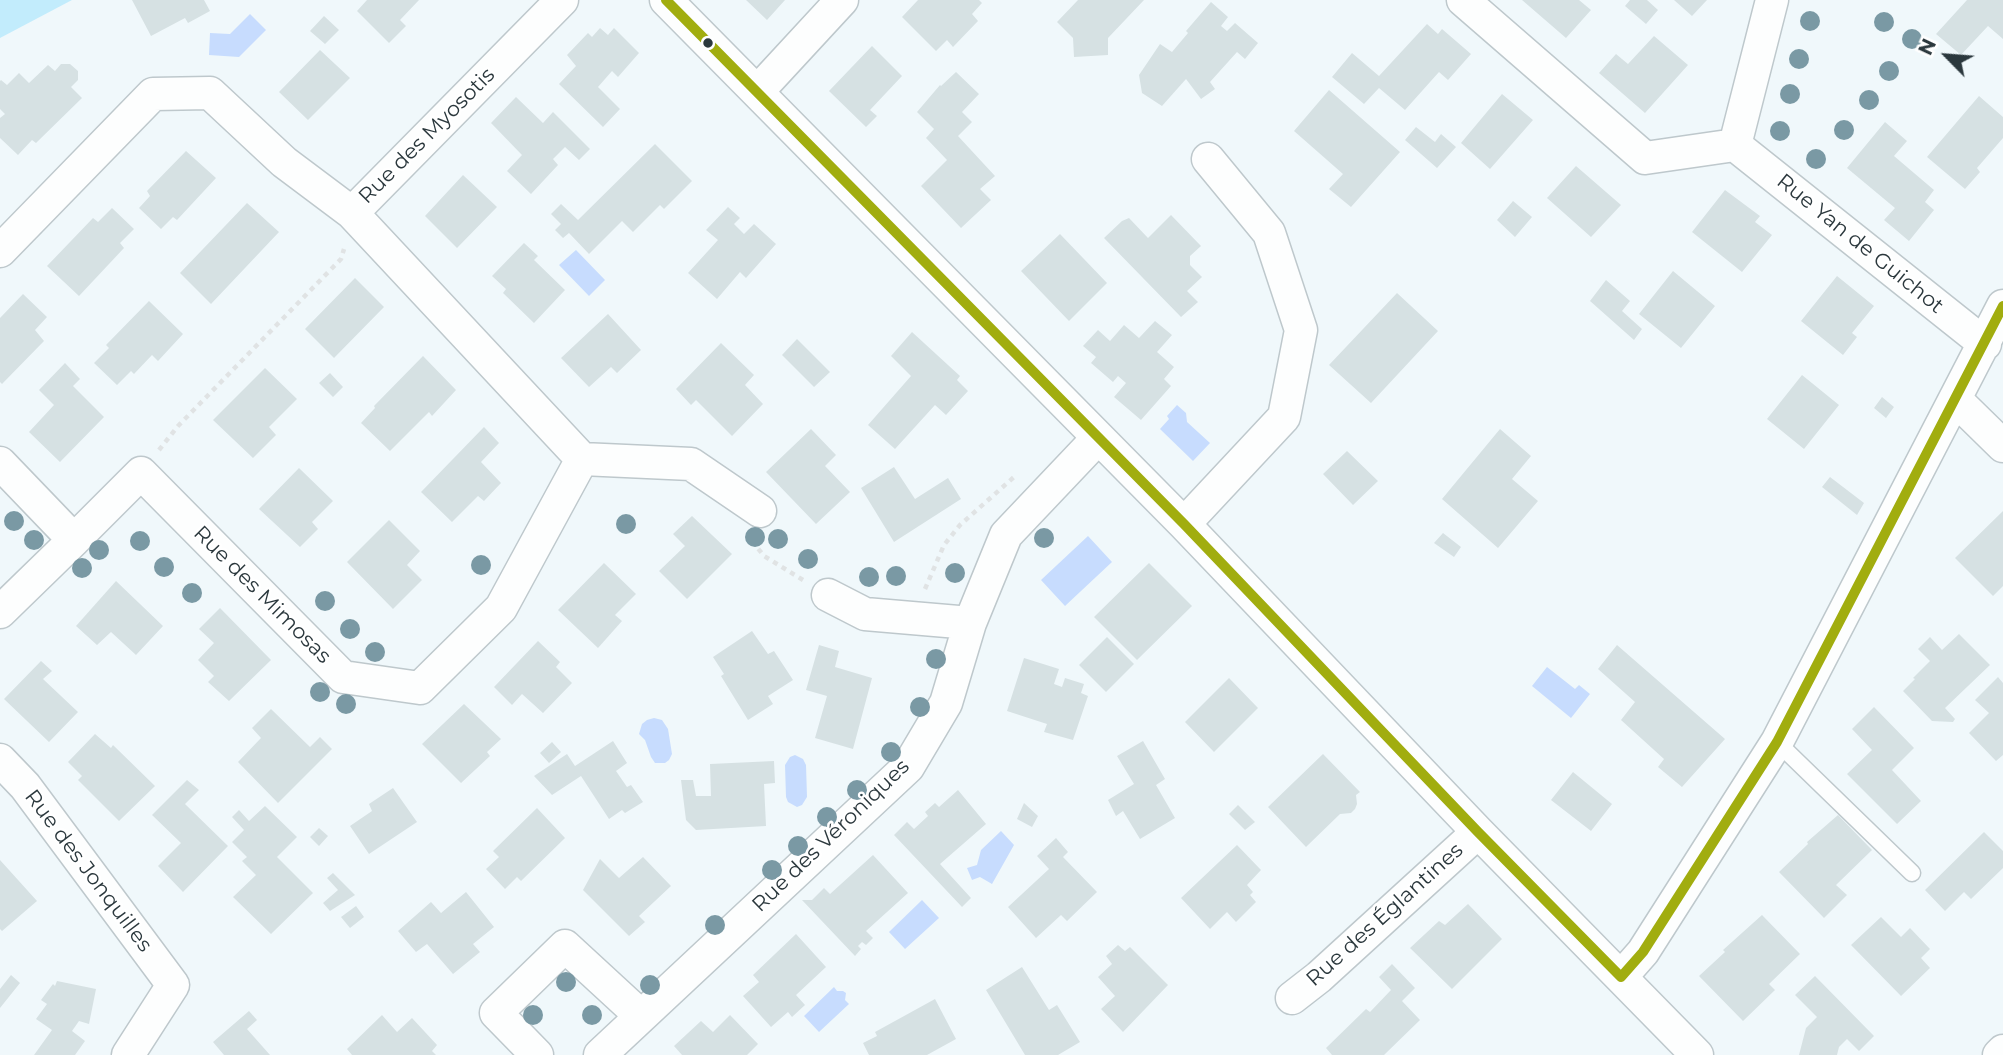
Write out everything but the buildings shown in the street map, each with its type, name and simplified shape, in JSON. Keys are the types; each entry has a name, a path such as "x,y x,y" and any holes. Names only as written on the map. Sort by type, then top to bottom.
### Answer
{"street":[{"name":"Rue des Myosotis","path":"0,251 153,94 210,93 284,162 352,213 562,0"},
{"path":"666,0 1184,524 1478,832 1697,1055"},
{"path":"757,92 842,0"},
{"path":"1463,0 1645,158 1735,145 1772,0"},
{"name":"Rue Yan de Guichot","path":"1735,145 1985,344"},
{"path":"1184,524 1284,417 1301,330 1269,233 1208,159"},
{"path":"352,213 582,459 691,464 760,511"},
{"path":"1621,977 1643,952 1777,742 2003,306"},
{"path":"1955,398 2003,446"},
{"name":"Rue des Véroniques","path":"600,1055 908,767 946,703 970,623 1006,535 1098,438"},
{"name":"Rue des Mimosas","path":"141,473 343,677 420,688 501,608 582,459"},
{"path":"0,463 74,540"},
{"path":"0,612 141,473"},
{"path":"828,595 865,614 970,623"},
{"name":"Rue des Jonquilles","path":"0,760 25,786 173,985 128,1055"},
{"name":"Rue des Églantines","path":"1292,998 1478,832"},
{"path":"537,1055 496,1013 565,946 641,1016"},
{"path":"1999,1055 2003,1051"}],"lane":[{"path":"1777,742 1912,873"}],"path":[{"path":"141,473 178,426 341,258 352,213"},
{"path":"760,511 746,534 764,556 828,595"}],"shaded area":[{"path":"0,0 72,0 0,38"},
{"path":"250,14 266,30 239,57 209,55 210,33 230,34"},
{"path":"576,250 605,280 589,296 559,265"},
{"path":"1177,405 1186,413 1187,422 1210,443 1193,461 1160,429"},
{"path":"1088,536 1112,562 1065,606 1041,580"},
{"path":"1547,667 1575,689 1579,685 1590,694 1571,718 1532,686"},
{"path":"654,718 662,720 668,729 672,754 665,763 655,763 645,740 639,734 642,724"},
{"path":"795,755 803,759 806,765 807,797 802,805 797,807 788,802 786,797 785,765 790,757"},
{"path":"1001,831 1014,845 992,884 980,877 972,880 967,868 977,865 981,850"},
{"path":"922,900 939,918 905,949 889,932"},
{"path":"834,987 837,991 846,993 845,1000 849,1004 819,1032 804,1016"}],"transit line":[{"path":"666,0 1184,524 1478,832 1621,977"},
{"path":"1621,977 1643,952 1777,742 2003,306"}]}
